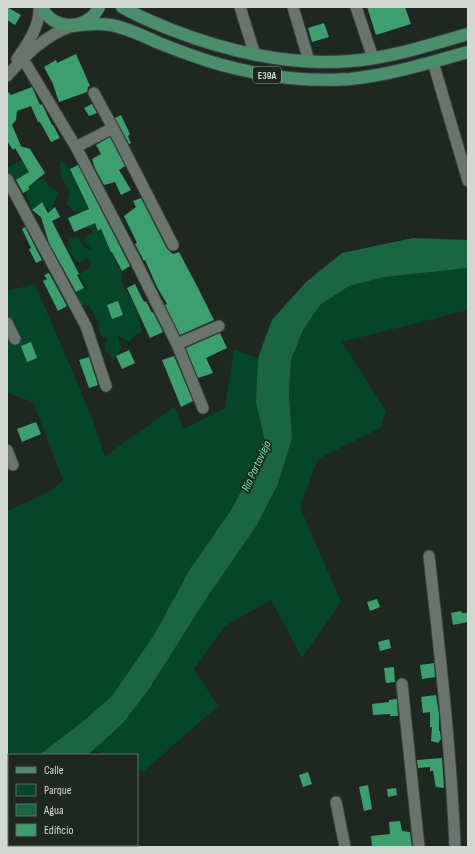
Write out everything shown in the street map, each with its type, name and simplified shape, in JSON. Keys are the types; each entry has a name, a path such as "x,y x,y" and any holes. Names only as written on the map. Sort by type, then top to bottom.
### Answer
{"main road":[{"name":"E39A","path":"41,7 48,17 63,25 72,26 100,24 123,28 200,59 248,72 275,76 324,79 350,78 397,71 468,52"},
{"path":"72,26 82,24 90,18 99,7"},
{"name":"E39A","path":"122,7 141,17 212,45 255,55 287,60 344,61 373,58 468,34"}],"street":[{"path":"7,73 33,33 38,22 41,7"},
{"path":"240,7 255,55"},
{"path":"293,7 308,61"},
{"path":"356,7 373,58"},
{"path":"7,76 49,37 61,29 72,26"},
{"path":"23,60 76,147 133,256 177,344 203,408"},
{"path":"433,62 468,181"},
{"path":"94,93 173,245"},
{"path":"76,147 113,128"},
{"path":"7,179 86,326 106,386"},
{"path":"7,323 15,339"},
{"path":"177,344 219,326"},
{"path":"7,450 13,465"},
{"path":"429,556 454,806 455,847"},
{"path":"402,684 419,847"},
{"path":"336,802 345,847"}],"green space":[{"path":"35,157 38,169 31,174 35,182 43,178 50,188 54,189 58,193 51,211 40,203 32,210 25,192 29,189 22,177 12,182 7,170 7,168 22,160 24,163"},
{"path":"61,160 70,169 98,231 104,233 107,243 122,274 122,282 135,306 142,331 135,335 129,342 117,335 121,348 114,360 105,350 107,338 100,335 98,321 89,305 79,305 75,292 87,288 79,277 82,272 91,267 87,258 78,263 68,250 69,239 78,236 84,248 92,250 85,242 84,237 93,233 91,229 84,227 82,213 73,211 67,204 70,192 61,173"},
{"path":"468,268 468,310 342,342 386,411 380,428 318,459 300,507 341,602 302,658 271,600 225,626 194,669 218,706 143,772 138,770 138,754 102,754 93,750 123,723 149,689 206,599 257,525 278,484 292,438 289,393 291,361 303,330 320,305 349,286 384,277"},
{"path":"35,284 93,420 105,456 174,407 184,429 225,408 234,350 258,358 256,402 265,441 252,471 231,509 190,569 154,635 112,696 81,723 40,754 8,754 7,777 7,511 53,490 63,480 33,402 7,393 7,291"}],"water":[{"name":"Río Portoviejo","path":"413,238 468,240 468,268 384,277 349,286 320,305 303,330 291,360 289,393 292,438 278,484 257,525 206,599 149,689 123,723 89,754 40,754 81,723 112,696 154,635 190,569 231,510 252,471 265,441 256,402 258,358 272,320 306,282 342,253"}],"building":[{"path":"7,7 21,15 15,25 7,20"},
{"path":"367,7 405,7 411,24 376,35"},
{"path":"324,23 329,37 312,42 308,28"},
{"path":"76,54 90,86 88,87 87,92 59,102 53,84 44,67 56,60 57,63"},
{"path":"32,87 40,105 42,104 60,138 51,142 40,122 38,122 31,106 17,111 16,120 12,125 20,146 30,149 45,173 28,187 30,189 23,193 16,180 29,172 15,148 13,150 7,141 7,91 11,95"},
{"path":"92,104 97,113 89,116 84,108"},
{"path":"121,115 130,134 128,136 131,143 129,144 115,118"},
{"path":"110,137 125,166 119,170 131,190 121,195 115,182 104,185 92,159 101,154 96,145"},
{"path":"78,165 130,266 122,271 111,252 101,229 98,231 95,223 74,232 68,218 89,209 70,169"},
{"path":"141,198 167,249 173,254 179,252 214,320 180,335 165,305 167,304 157,287 145,260 144,261 135,244 137,243 124,216 136,207 133,201"},
{"path":"42,202 48,213 55,207 60,217 52,221 79,274 77,275 84,288 76,292 49,243 41,217 32,210"},
{"path":"25,227 42,260 36,263 22,229"},
{"path":"49,273 67,306 58,311 43,281 47,279 44,275"},
{"path":"135,284 144,302 146,301 152,313 153,312 163,332 150,338 127,288"},
{"path":"118,301 123,315 112,319 107,305"},
{"path":"220,333 227,348 206,358 213,373 198,378 186,348"},
{"path":"31,342 37,358 27,362 21,346"},
{"path":"129,350 135,363 122,369 116,356"},
{"path":"174,356 193,401 181,407 162,360"},
{"path":"89,357 98,385 89,388 79,360"},
{"path":"36,422 41,434 22,442 17,429"},
{"path":"377,599 380,607 370,611 367,602"},
{"path":"461,611 462,613 468,613 468,622 453,625 451,613"},
{"path":"389,639 391,648 380,651 378,642"},
{"path":"434,663 435,677 422,679 420,665"},
{"path":"394,667 395,682 386,683 384,668"},
{"path":"436,695 441,739 438,743 431,741 432,727 430,727 430,712 423,713 421,697"},
{"path":"397,699 398,716 390,716 390,714 373,715 372,704 389,702 389,700"},
{"path":"442,758 444,788 436,787 433,771 430,771 430,767 418,768 417,760"},
{"path":"308,772 312,784 303,787 299,775"},
{"path":"368,785 372,809 364,811 359,787"},
{"path":"396,788 397,795 388,797 387,789"},
{"path":"400,821 402,831 410,832 412,847 372,847 371,836 390,834 389,822"}]}
